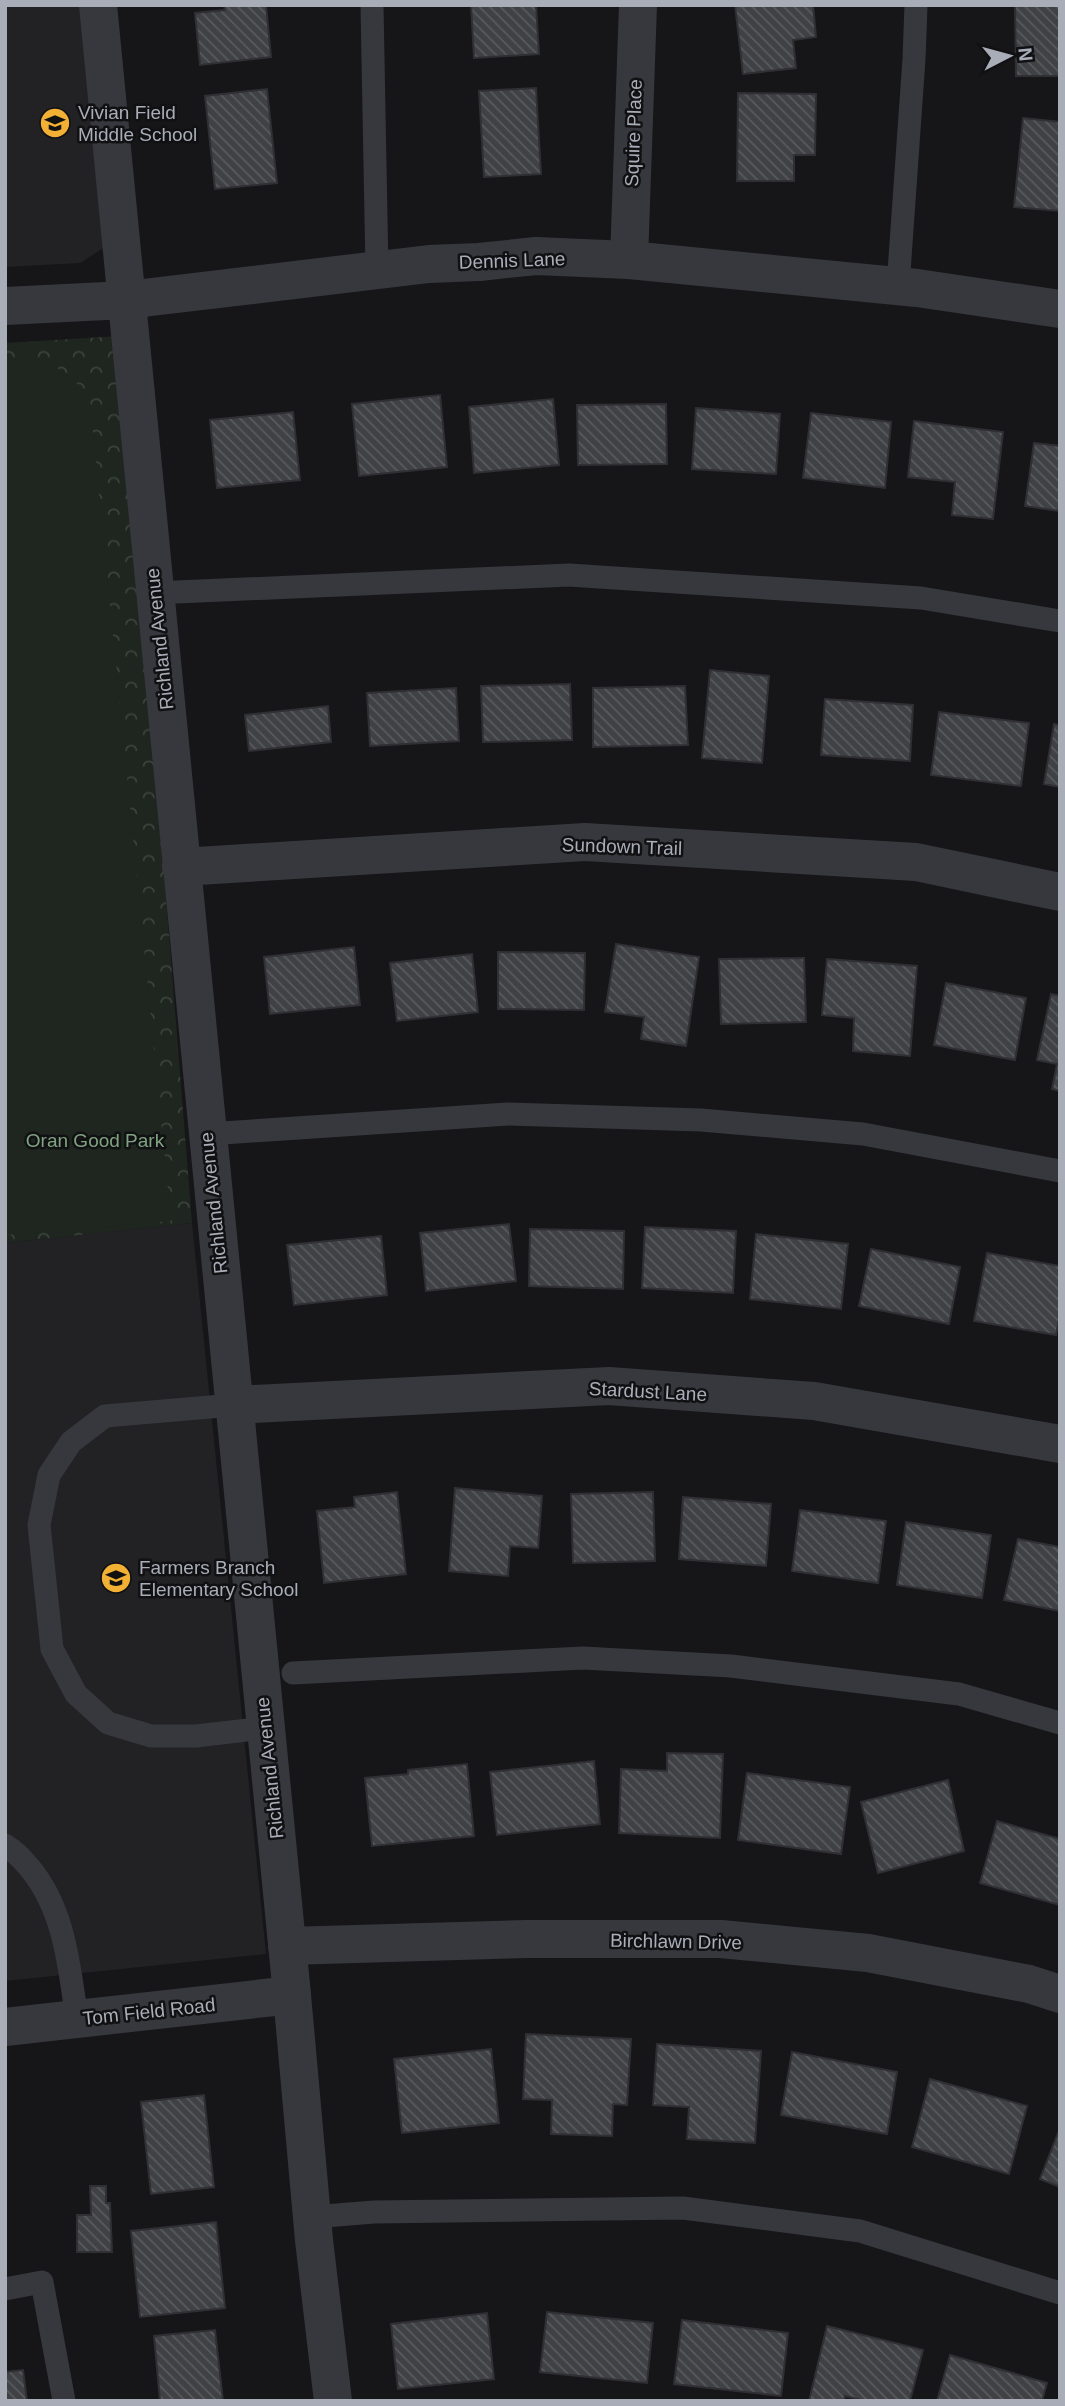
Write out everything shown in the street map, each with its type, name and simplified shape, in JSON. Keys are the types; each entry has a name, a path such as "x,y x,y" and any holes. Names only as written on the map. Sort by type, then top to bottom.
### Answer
{"street":[{"name":"Richland Avenue","path":"98,5 312,2217 333,2401"},
{"name":"Squire Place","path":"629,260 638,5"},
{"name":"Dennis Lane","path":"5,306 126,300 377,270 536,256 629,260 898,286 1060,309"},
{"name":"Sundown Trail","path":"181,867 585,842 916,862 1060,892"},
{"name":"Stardust Lane","path":"233,1405 609,1386 814,1401 1060,1444"},
{"name":"Birchlawn Drive","path":"287,1946 527,1939 721,1940 868,1953 1029,1984 1060,1994"},
{"name":"Tom Field Road","path":"5,2027 292,1995"}],"lane":[{"path":"372,5 377,270"},
{"path":"898,286 916,5"},
{"path":"154,593 569,575 921,598 1060,621"},
{"path":"206,1133 508,1114 701,1120 863,1134 1060,1171"},
{"path":"233,1405 105,1416 71,1442 49,1475 39,1525 52,1649 76,1694 108,1723 151,1736 196,1736 265,1728"},
{"path":"293,1673 583,1658 718,1665 959,1694 1060,1723"},
{"path":"5,1845 14,1850 42,1883 61,1925 77,2019"},
{"path":"312,2217 374,2212 683,2208 860,2231 1060,2292"},
{"path":"5,2289 43,2282 64,2401"}],"shaded area":[{"name":"Vivian Field Middle School","path":"5,5 93,5 116,240 80,263 5,267"},
{"name":"Farmers Branch Elementary School","path":"192,1223 266,1954 5,1981 5,1243"}],"green space":[{"name":"Oran Good Park","path":"121,336 192,1223 5,1243 5,343"},
{"name":"Oran Good Park","path":"52,364 89,393 171,1221 5,1235 5,366"}],"building":[{"path":"224,5 266,5 271,57 200,65 195,13 225,10"},
{"path":"471,5 536,5 539,54 474,58"},
{"path":"735,5 813,5 816,37 793,40 796,68 743,74"},
{"path":"1015,5 1060,5 1060,76 1016,76"},
{"path":"536,88 541,174 484,177 479,91"},
{"path":"267,89 277,183 215,189 205,96"},
{"path":"738,93 816,94 815,155 794,155 794,181 737,181"},
{"path":"1023,118 1060,122 1060,211 1014,207"},
{"path":"440,395 447,467 359,476 352,404"},
{"path":"553,399 559,465 474,473 469,407"},
{"path":"666,404 667,464 578,465 577,405"},
{"path":"696,408 780,414 776,474 692,469"},
{"path":"293,412 300,480 217,488 210,420"},
{"path":"811,413 891,422 885,488 803,478"},
{"path":"914,421 1003,432 993,519 952,515 955,482 908,477"},
{"path":"1034,443 1060,446 1060,511 1025,506"},
{"path":"710,670 769,676 762,763 702,758"},
{"path":"570,684 572,740 483,742 481,686"},
{"path":"685,686 688,745 593,747 593,688"},
{"path":"456,688 459,741 370,746 367,693"},
{"path":"825,699 913,705 910,761 821,755"},
{"path":"328,706 331,742 249,751 245,715"},
{"path":"939,712 1029,723 1021,786 931,775"},
{"path":"1054,724 1060,725 1060,787 1044,784"},
{"path":"616,944 699,957 686,1046 641,1039 644,1017 605,1012"},
{"path":"354,947 360,1005 270,1014 264,957"},
{"path":"498,952 585,953 584,1010 498,1009"},
{"path":"472,954 478,1012 397,1021 390,963"},
{"path":"804,958 806,1022 721,1024 719,959"},
{"path":"827,959 917,966 910,1056 853,1051 854,1018 822,1015"},
{"path":"946,983 1026,998 1015,1060 934,1045"},
{"path":"1051,994 1060,996 1060,1091 1052,1089 1057,1064 1037,1060"},
{"path":"509,1224 516,1281 426,1291 420,1233"},
{"path":"645,1227 736,1231 733,1293 642,1288"},
{"path":"530,1229 624,1231 623,1289 529,1286"},
{"path":"756,1234 848,1244 841,1309 750,1299"},
{"path":"381,1236 387,1295 294,1305 287,1245"},
{"path":"871,1249 960,1267 949,1324 859,1306"},
{"path":"987,1253 1060,1266 1060,1315 1056,1335 974,1321"},
{"path":"455,1488 542,1496 538,1548 510,1546 508,1576 449,1571"},
{"path":"397,1492 406,1574 324,1583 317,1511 355,1507 354,1497"},
{"path":"653,1492 655,1561 573,1563 571,1494"},
{"path":"683,1497 771,1504 766,1566 679,1559"},
{"path":"800,1510 886,1521 878,1583 792,1571"},
{"path":"906,1522 991,1535 982,1598 897,1585"},
{"path":"1018,1539 1060,1547 1060,1611 1004,1600"},
{"path":"667,1753 723,1754 720,1838 619,1833 621,1769 667,1771"},
{"path":"594,1761 600,1824 497,1835 490,1772"},
{"path":"467,1764 474,1836 372,1846 365,1778"},
{"path":"747,1773 850,1787 841,1854 738,1840"},
{"path":"948,1780 964,1851 878,1873 861,1802"},
{"path":"997,1821 1060,1839 1060,1905 980,1883"},
{"path":"526,2034 631,2039 627,2105 613,2104 612,2136 551,2134 552,2100 523,2099"},
{"path":"657,2044 761,2051 755,2143 687,2139 689,2107 653,2105"},
{"path":"491,2049 499,2123 402,2133 394,2059"},
{"path":"792,2052 897,2072 887,2134 781,2115"},
{"path":"930,2079 1027,2106 1009,2174 912,2147"},
{"path":"204,2095 214,2187 151,2194 141,2102"},
{"path":"1060,2128 1060,2187 1040,2179"},
{"path":"90,2186 106,2186 106,2203 110,2203 112,2252 77,2252 77,2215 91,2215"},
{"path":"216,2222 225,2308 140,2317 131,2231"},
{"path":"547,2312 653,2323 647,2383 540,2372"},
{"path":"487,2313 494,2379 398,2389 391,2324"},
{"path":"682,2320 788,2333 781,2396 674,2384"},
{"path":"827,2326 923,2350 910,2401 865,2401 845,2396 844,2401 809,2401"},
{"path":"215,2330 223,2401 160,2401 154,2336"},
{"path":"950,2355 1047,2383 1042,2401 937,2401"},
{"path":"23,2370 27,2401 5,2401 5,2372"}],"place":[{"name":"Vivian Field Middle School","path":"55,123"},
{"name":"Farmers Branch Elementary School","path":"116,1578"}]}
